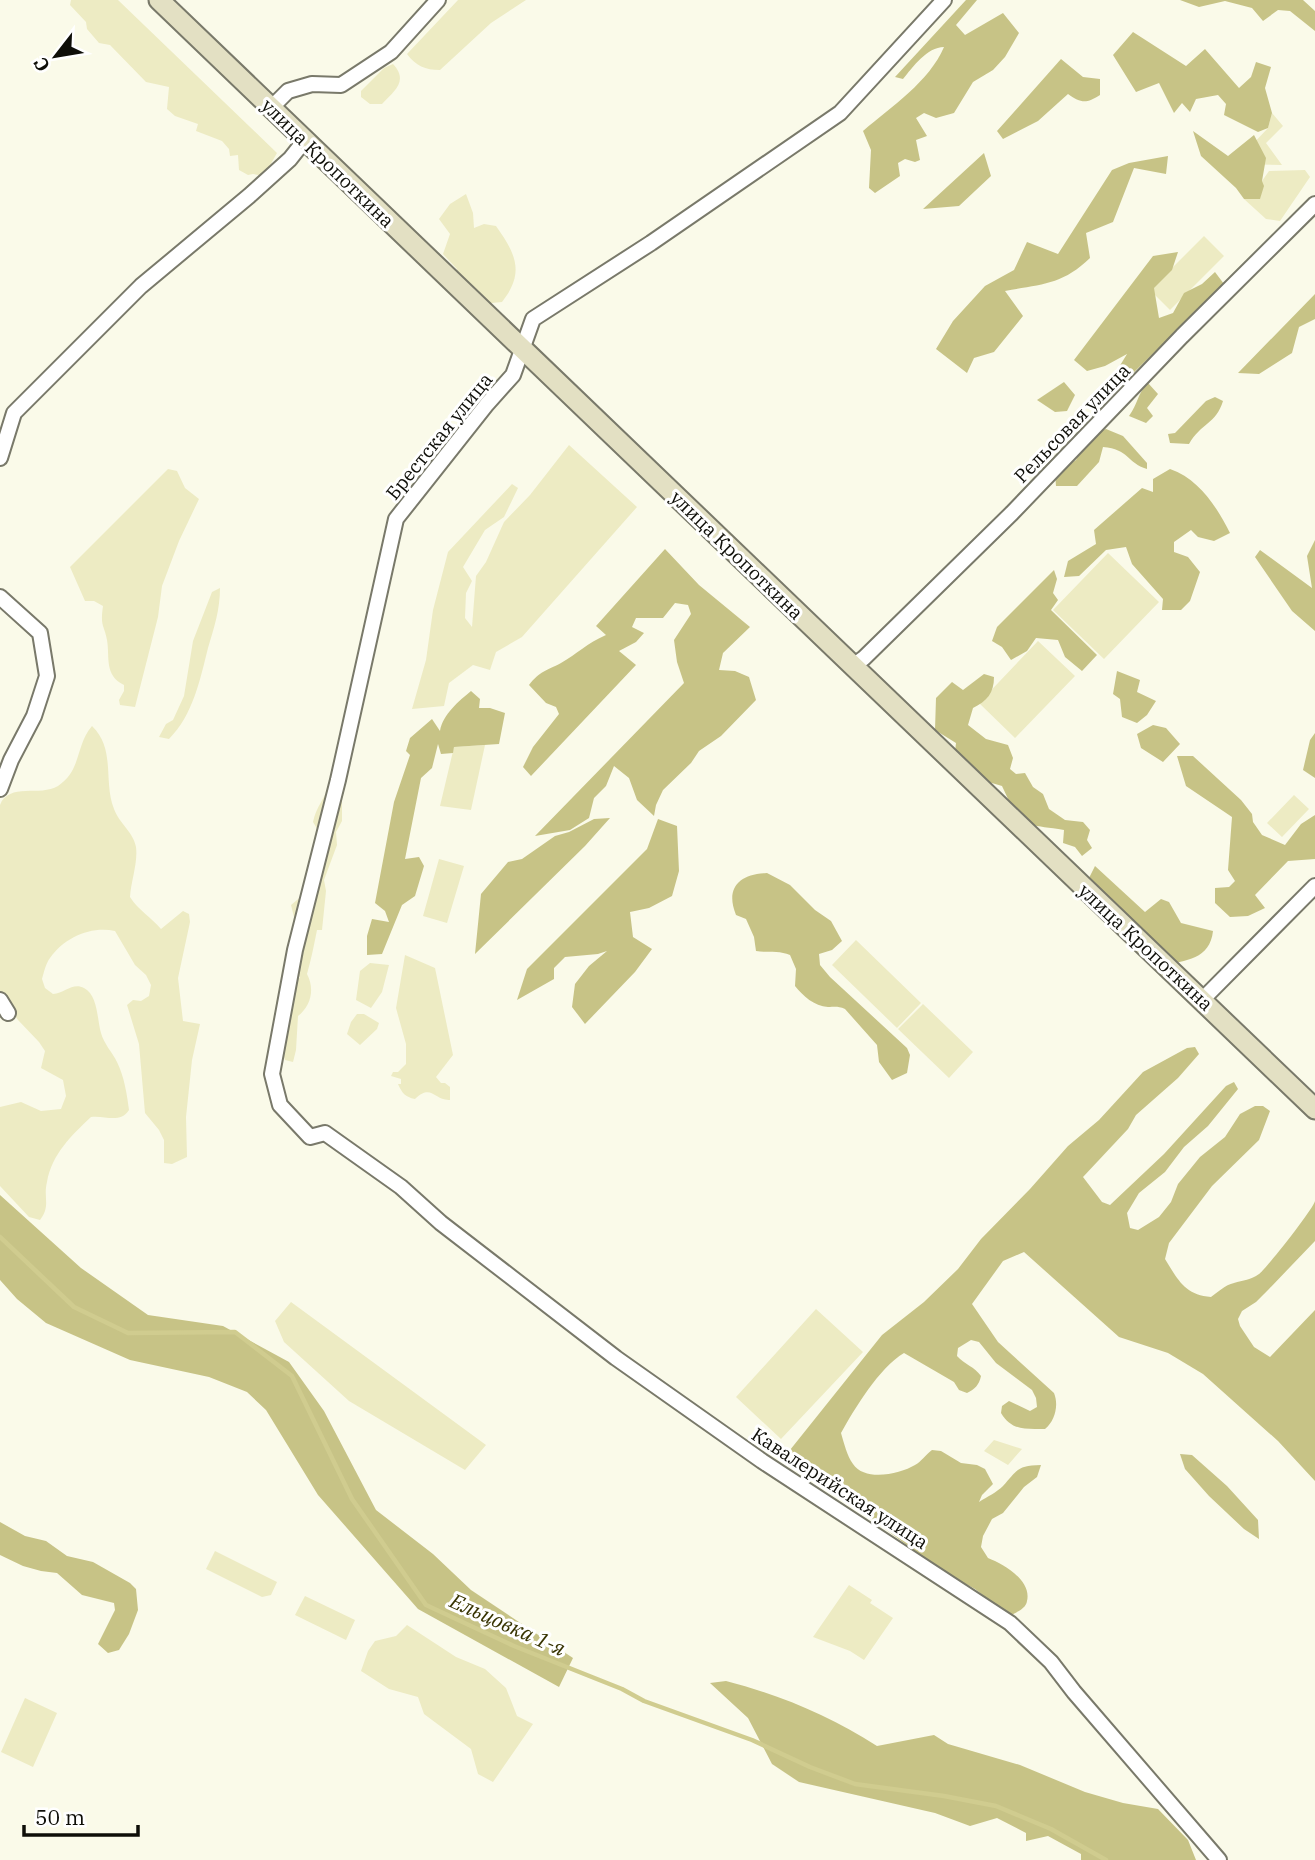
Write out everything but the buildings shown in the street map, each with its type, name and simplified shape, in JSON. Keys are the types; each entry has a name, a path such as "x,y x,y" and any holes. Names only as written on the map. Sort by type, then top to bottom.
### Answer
{"main road":[{"name":"улица Кропоткина","path":"159,0 1315,1110"}],"street":[{"path":"271,108 288,91 312,84 341,85 390,52 438,0"},
{"name":"Брестская улица","path":"401,1187 325,1133 310,1137 281,1105 272,1074 295,950 338,780 396,519 513,375 533,320 651,243 840,113 944,0"},
{"path":"0,458 14,413 141,286 249,196 290,159 305,140"},
{"name":"Рельсовая улица","path":"853,666 1012,513 1182,336 1315,204"},
{"path":"0,597 40,633 47,676 34,716 11,760 0,789"},
{"path":"1202,1000 1315,886"},
{"name":"Кавалерийская улица","path":"401,1187 441,1223 616,1358 762,1461 1010,1623 1051,1662 1219,1860"}],"shaded area":[{"path":"71,0 118,0 277,153 264,176 248,175 239,170 238,155 230,156 229,149 222,141 196,131 198,124 175,116 167,109 169,87 146,82 110,45 99,43 87,29 86,22 70,5"},
{"path":"458,0 526,0 491,23 440,70 425,68 414,62 407,54"},
{"path":"966,0 977,0 956,25 965,35 1003,13 1019,33 1005,57 993,70 973,82 954,113 936,118 924,113 916,118 927,136 916,140 920,160 915,162 905,159 898,163 900,176 875,193 869,188 871,150 863,131 909,93 929,71 944,47 926,54 903,79 895,77"},
{"path":"1180,0 1303,0 1315,11 1315,31 1290,11 1278,10 1263,21 1252,8 1225,1 1199,7"},
{"path":"1133,32 1186,66 1205,49 1239,88 1251,77 1256,62 1271,67 1265,88 1272,113 1268,128 1258,132 1224,115 1226,104 1218,95 1196,99 1190,112 1182,103 1174,113 1159,83 1136,92 1113,55"},
{"path":"1061,59 1083,77 1100,79 1100,95 1084,101 1068,94 1038,121 1003,139 997,131"},
{"path":"393,64 400,76 398,86 382,104 370,104 361,97 361,91 384,68"},
{"path":"1272,113 1283,126 1266,143 1282,165 1234,164 1268,128"},
{"path":"1193,131 1228,156 1254,135 1266,158 1260,199 1244,199 1236,188 1201,156"},
{"path":"984,153 991,176 959,206 923,209"},
{"path":"1168,156 1166,174 1134,168 1113,222 1086,233 1090,258 1080,267 1051,282 1005,291 1023,316 994,352 974,358 967,373 936,349 953,321 985,286 1014,270 1027,242 1058,254 1112,170 1129,163"},
{"path":"1305,170 1310,177 1280,221 1266,219 1244,199 1260,198 1262,181 1269,171"},
{"path":"466,194 473,213 474,228 484,224 496,226 513,255 514,282 502,302 481,304 457,279 457,269 443,254 450,234 439,219 450,204"},
{"path":"1204,236 1224,256 1170,310 1150,290"},
{"path":"1178,252 1172,270 1154,288 1159,318 1173,313 1184,293 1202,284 1215,272 1224,284 1126,380 1113,377 1127,354 1105,366 1087,371 1074,360 1153,256"},
{"path":"1315,294 1315,319 1299,327 1292,353 1259,374 1238,373"},
{"path":"1064,382 1075,395 1067,411 1055,412 1037,400"},
{"path":"1148,383 1158,394 1147,408 1153,416 1146,423 1129,416"},
{"path":"1215,397 1223,401 1220,409 1189,444 1170,443 1168,434 1175,433 1206,401"},
{"path":"1106,429 1123,436 1147,463 1147,469 1118,450 1103,447 1099,462 1077,486 1056,486 1055,473 1076,460 1081,449 1094,434"},
{"path":"569,445 637,507 522,637 496,652 490,670 473,665 449,683 444,706 412,709 426,660 433,610 448,552 512,484 518,488 504,517 485,530 463,567 472,581 466,593 465,618 472,627 476,576 486,562 504,522 530,495"},
{"path":"168,469 177,471 185,488 199,499 162,586 158,617 135,707 120,705 124,685 113,676 109,666 107,640 102,622 103,606 94,601 85,601 70,567"},
{"path":"1170,469 1190,480 1206,495 1230,533 1214,541 1198,537 1191,530 1174,542 1174,552 1188,557 1200,572 1190,601 1181,610 1162,610 1163,599 1132,564 1126,547 1106,550 1079,576 1064,577 1068,561 1096,544 1094,530 1142,488 1153,492 1153,479"},
{"path":"1315,540 1315,631 1292,611 1255,557 1260,550 1312,588 1307,556"},
{"path":"665,549 699,585 750,627 723,653 719,670 735,671 749,677 756,700 721,736 699,751 691,763 663,790 654,816 637,800 629,778 614,766 606,786 594,798 589,818 570,830 535,836 684,683 674,640 691,614 688,605 675,603 663,618 636,618 632,627 644,633 636,642 619,651 636,665 531,776 523,767 533,747 559,714 556,707 546,703 529,685 540,674 606,635 596,626"},
{"path":"1108,553 1159,602 1104,659 1053,610"},
{"path":"1054,570 1057,579 1053,593 1058,600 1051,610 1097,655 1082,671 1065,657 1058,640 1036,638 1027,651 1011,660 1002,647 992,641 997,627"},
{"path":"220,588 214,626 190,708 169,739 159,737 166,724 173,720 184,696 193,641 212,592"},
{"path":"1038,641 1075,676 1015,738 979,703"},
{"path":"1117,671 1140,680 1137,692 1156,701 1147,715 1137,723 1122,717 1120,699 1113,694"},
{"path":"984,674 994,677 993,688 986,699 973,708 968,725 986,739 1008,745 1013,758 1010,769 1016,774 1025,773 1033,787 1043,794 1049,809 1065,820 1083,822 1090,830 1087,840 1092,848 1082,856 1075,847 1063,843 1064,830 1024,822 1014,810 1002,786 975,778 954,761 956,743 935,730 936,698 952,682 963,690"},
{"path":"471,691 480,699 479,708 505,713 499,744 454,747 453,753 441,754 438,744 432,768 421,778 405,859 419,857 424,866 415,896 402,905 382,954 367,955 367,936 372,919 389,922 385,911 375,903 394,802 410,755 406,751 410,738 432,719 440,731 448,714"},
{"path":"1153,725 1166,728 1180,744 1163,762 1141,748 1137,734"},
{"path":"92,726 107,755 114,809 136,847 130,897 161,929 183,911 189,914 190,922 178,978 183,1021 200,1024 192,1060 186,1117 187,1157 172,1164 164,1163 164,1140 145,1113 139,1044 127,1005 133,1000 141,1001 149,996 151,985 146,975 135,965 115,931 97,930 79,935 56,951 47,962 42,979 45,988 53,994 76,986 89,991 96,1008 102,1037 122,1073 129,1110 117,1118 91,1117 63,1146 50,1172 46,1188 46,1206 40,1220 29,1217 0,1186 0,1107 21,1102 41,1111 61,1109 66,1096 63,1080 41,1068 45,1051 0,995 0,805 10,794 51,789 66,780"},
{"path":"1315,733 1315,778 1303,770 1310,740"},
{"path":"485,745 471,810 440,806 454,747"},
{"path":"1177,756 1193,756 1241,800 1252,814 1253,822 1262,835 1285,845 1301,824 1315,815 1315,859 1288,861 1255,895 1265,908 1248,916 1230,917 1215,903 1215,888 1229,887 1235,881 1228,870 1232,817 1186,786"},
{"path":"330,784 342,793 342,821 336,832 337,845 324,880 326,891 322,930 317,930 307,974 311,985 310,997 298,1016 293,1062 285,1060 282,1050 277,1025 277,1000 288,982 300,978 293,960 299,937 291,905 303,895 319,832 313,822"},
{"path":"1294,795 1309,809 1282,837 1267,823"},
{"path":"610,818 475,954 481,894 508,862 522,859 555,836 594,819"},
{"path":"658,819 677,826 679,871 672,896 649,908 630,912 633,937 652,949 635,972 585,1024 572,1007 575,984 589,966 607,951 565,957 554,968 554,979 517,1000 527,969 647,849"},
{"path":"439,859 464,866 447,923 423,916"},
{"path":"1095,866 1145,912 1161,899 1169,902 1181,923 1213,931 1207,948 1195,957 1162,965 1141,928 1089,878"},
{"path":"767,873 790,885 815,910 831,921 842,941 832,950 819,954 820,965 907,1048 910,1055 907,1073 892,1080 879,1062 877,1045 845,1009 818,1005 795,986 796,969 790,955 756,951 754,937 746,919 736,915 732,897 737,884 742,880"},
{"path":"856,940 921,1003 897,1028 832,965"},
{"path":"405,955 435,968 453,1055 436,1077 450,1087 450,1100 429,1093 421,1094 415,1099 409,1097 402,1092 398,1084 401,1084 401,1079 391,1076 406,1064 406,1044 396,1008"},
{"path":"370,963 389,965 382,992 371,1008 356,1000 360,971"},
{"path":"923,1004 973,1052 949,1078 898,1029"},
{"path":"357,1014 364,1014 379,1023 377,1029 360,1045 347,1034"},
{"path":"1195,1047 1199,1054 1178,1078 1136,1115 1128,1129 1083,1177 1102,1202 1110,1205 1164,1154 1226,1086 1234,1082 1238,1089 1208,1126 1184,1147 1165,1172 1139,1193 1127,1213 1130,1228 1138,1230 1159,1217 1171,1202 1178,1184 1200,1157 1225,1137 1240,1114 1255,1106 1263,1106 1270,1111 1259,1140 1212,1186 1169,1243 1165,1259 1188,1290 1211,1297 1228,1285 1259,1274 1307,1215 1315,1201 1315,1241 1256,1302 1242,1311 1238,1319 1254,1347 1270,1357 1315,1310 1315,1481 1278,1441 1203,1374 1168,1353 1119,1337 1024,1252 1003,1261 972,1304 998,1342 1054,1393 1056,1408 1048,1426 1045,1429 1025,1429 1014,1426 1005,1419 1001,1413 1002,1406 1009,1401 1030,1411 1037,1407 1036,1398 1032,1390 996,1363 979,1342 971,1340 958,1348 957,1356 981,1376 972,1390 967,1393 959,1390 954,1382 904,1353 877,1378 841,1433 851,1461 858,1470 874,1475 909,1468 932,1450 941,1451 961,1463 985,1469 993,1484 979,1502 1001,1488 1015,1472 1027,1466 1041,1465 1037,1477 1024,1487 1003,1513 992,1519 983,1536 981,1547 988,1558 1015,1574 1025,1586 1026,1604 1010,1616 975,1589 939,1569 786,1455 882,1335 924,1302 958,1269 981,1239 1068,1146 1099,1120 1143,1072 1187,1048"},
{"path":"0,1195 81,1268 148,1315 223,1326 289,1362 324,1411 376,1510 433,1554 471,1590 573,1658 559,1687 418,1609 318,1495 266,1410 247,1392 209,1377 130,1360 46,1323 17,1299 0,1280"},
{"path":"291,1302 486,1445 465,1470 349,1401 284,1342 275,1321"},
{"path":"816,1309 863,1352 781,1439 736,1397"},
{"path":"994,1440 1022,1449 1008,1465 984,1451"},
{"path":"1180,1454 1192,1455 1227,1486 1258,1520 1259,1539 1244,1529 1209,1496 1185,1469"},
{"path":"0,1522 25,1536 46,1541 67,1556 93,1562 136,1589 138,1610 129,1634 119,1650 108,1653 98,1644 115,1610 114,1603 82,1595 57,1573 23,1566 0,1555"},
{"path":"215,1551 277,1582 271,1595 262,1597 206,1569"},
{"path":"849,1585 893,1618 864,1660 850,1651 813,1637"},
{"path":"305,1596 355,1620 346,1640 295,1615"},
{"path":"407,1625 456,1657 485,1669 506,1688 517,1716 533,1724 493,1782 478,1774 471,1749 424,1714 418,1697 389,1689 361,1671 368,1651 375,1641 396,1636"},
{"path":"726,1681 804,1708 877,1746 934,1735 948,1744 1020,1765 1085,1792 1158,1809 1188,1840 1196,1860 1081,1860 1081,1854 1048,1836 1026,1841 1026,1833 997,1818 970,1826 935,1813 799,1782 772,1764 748,1718 710,1683"},
{"path":"25,1698 57,1713 33,1767 1,1752"}],"waterway":[{"name":"Ельцовка 1-я","path":"0,1237 74,1307 128,1333 235,1332 292,1376 352,1499 426,1605 514,1646 622,1689 644,1701 752,1740 855,1784 996,1806 1051,1829 1106,1860"}]}
